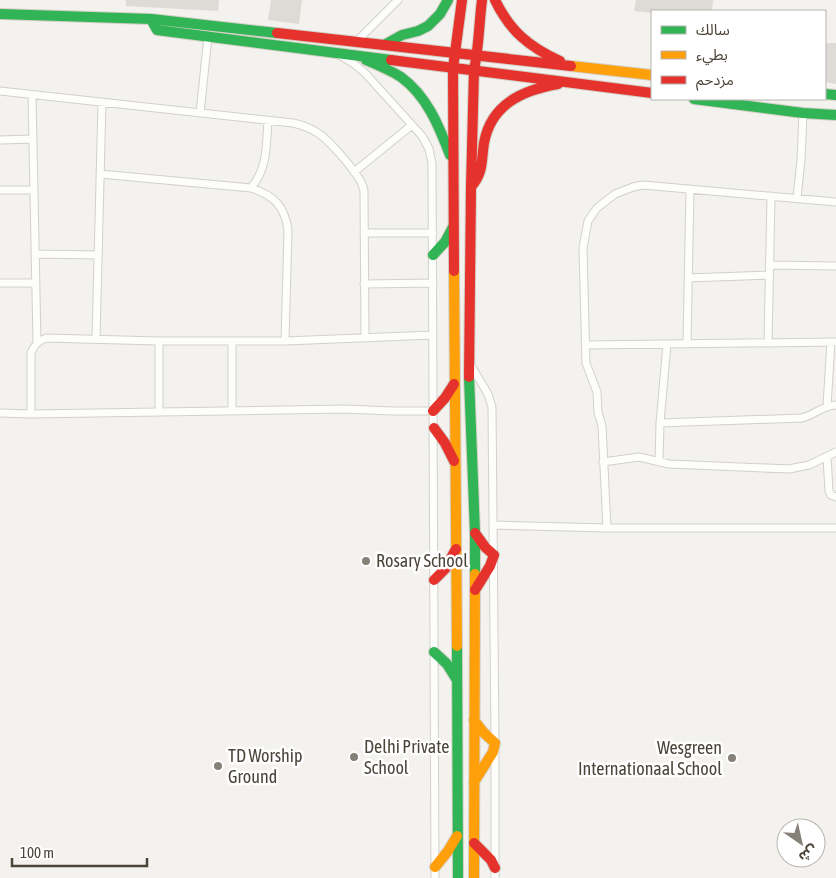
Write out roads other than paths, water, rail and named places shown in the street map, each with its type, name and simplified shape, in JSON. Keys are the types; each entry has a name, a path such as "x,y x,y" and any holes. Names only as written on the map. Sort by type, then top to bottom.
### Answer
{"main road":[{"path":"384,45 404,34 428,26 442,11 448,0"},
{"path":"458,878 452,68 462,0"},
{"path":"474,878 474,533 469,364 474,70 482,0"},
{"path":"495,0 510,26 527,43 548,56 572,66"},
{"path":"0,14 151,19 651,74"},
{"path":"151,19 157,30 651,93"},
{"path":"353,55 387,69 419,93 438,122 453,164"},
{"path":"471,187 480,173 487,133 502,108 517,96 526,92 565,82"},
{"path":"702,100 803,113 836,115"},
{"path":"433,255 445,242 454,226"},
{"path":"433,411 455,384"},
{"path":"434,428 445,443 456,465"},
{"path":"474,533 494,555 490,566 474,592"},
{"path":"434,580 445,569 456,549"},
{"path":"434,652 447,664 457,680"},
{"path":"474,720 495,743 493,752 484,763 474,783"},
{"path":"435,867 448,851 458,833"},
{"path":"474,843 491,860 495,873"}],"street":[{"path":"356,42 398,0"},
{"path":"200,113 208,36"},
{"path":"335,52 365,73 426,142 431,156 433,233 435,878"},
{"path":"0,91 301,125 317,132 330,144 359,178 364,191 365,338"},
{"path":"32,95 37,343"},
{"path":"96,339 102,102"},
{"path":"797,198 803,113"},
{"path":"252,188 260,177 265,164 268,121"},
{"path":"354,172 412,125"},
{"path":"0,140 33,139"},
{"path":"100,174 252,188 268,194 284,213 288,230 285,341"},
{"path":"607,528 602,426 598,412 597,392 586,363 583,248 588,221 597,208 615,194 633,187 653,186 836,202"},
{"path":"687,344 690,189"},
{"path":"0,190 34,190"},
{"path":"768,343 771,196"},
{"path":"364,233 433,233"},
{"path":"35,254 98,255"},
{"path":"769,265 836,266"},
{"path":"688,278 769,275"},
{"path":"0,283 36,283"},
{"path":"364,284 433,283"},
{"path":"31,414 31,353 37,343 46,338 159,341 285,341 433,336"},
{"path":"159,341 159,412"},
{"path":"232,341 232,411"},
{"path":"586,345 834,342 827,406"},
{"path":"659,462 660,423 667,344"},
{"path":"469,364 488,394 492,407 495,873"},
{"path":"660,423 801,418 827,406 836,405"},
{"path":"0,413 344,409 433,411"},
{"path":"603,462 639,457 659,462 789,469 809,465 836,452"},
{"path":"827,457 829,491 831,495 836,496"},
{"path":"493,525 607,528 836,528"}],"place":[{"name":"Rosary School","path":"366,561"},
{"name":"Delhi Private School","path":"354,757"},
{"name":"Wesgreen Internationaal School","path":"732,758"},
{"name":"TD Worship Ground","path":"218,766"}]}
